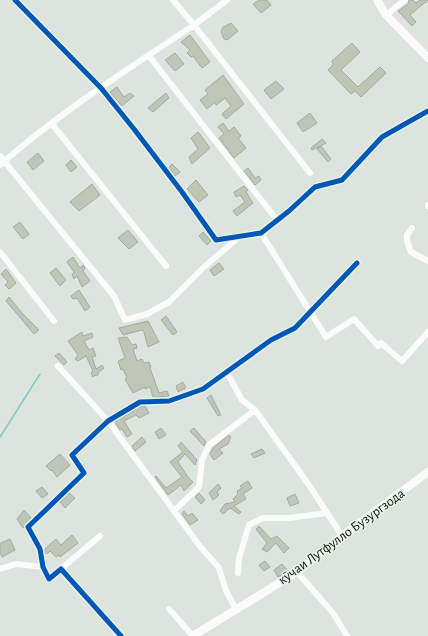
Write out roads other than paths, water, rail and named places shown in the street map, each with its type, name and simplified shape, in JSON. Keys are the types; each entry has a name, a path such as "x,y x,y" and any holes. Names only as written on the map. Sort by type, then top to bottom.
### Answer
{"main road":[{"path":"377,0 386,15 428,58"},
{"name":"кӯчаи Лутфулло Бузургзода","path":"193,636 296,572 428,472"}],"street":[{"path":"15,0 101,88 182,192 216,240 261,233 315,187 342,180 382,137 428,111"},
{"path":"173,0 310,173"},
{"path":"227,0 194,26 101,88 1,161 114,296 125,320 147,314 169,302 204,267 240,236"},
{"path":"386,15 405,0"},
{"path":"149,56 278,220"},
{"path":"52,124 166,266"},
{"path":"412,228 407,235 411,252 428,261"},
{"path":"261,233 326,337 354,319 378,346 381,343 402,361 428,332"},
{"path":"0,252 54,321"},
{"path":"100,536 49,578 43,567 40,549 28,527 84,473 72,455 108,421 140,402 169,401 203,389 271,340 295,328 311,313 357,263"},
{"path":"58,366 108,421 199,545 218,568 226,591 236,609"},
{"path":"226,371 242,400 255,410 305,479 342,536"},
{"path":"174,510 199,487 202,460 209,446 255,410"},
{"path":"238,573 239,558 248,525 263,518 289,518 327,513"},
{"path":"0,569 16,564 43,567"},
{"path":"61,569 121,636"},
{"path":"296,572 333,613 347,636"},
{"path":"169,609 193,636"}],"waterway":[{"path":"0,437 40,374"}]}
